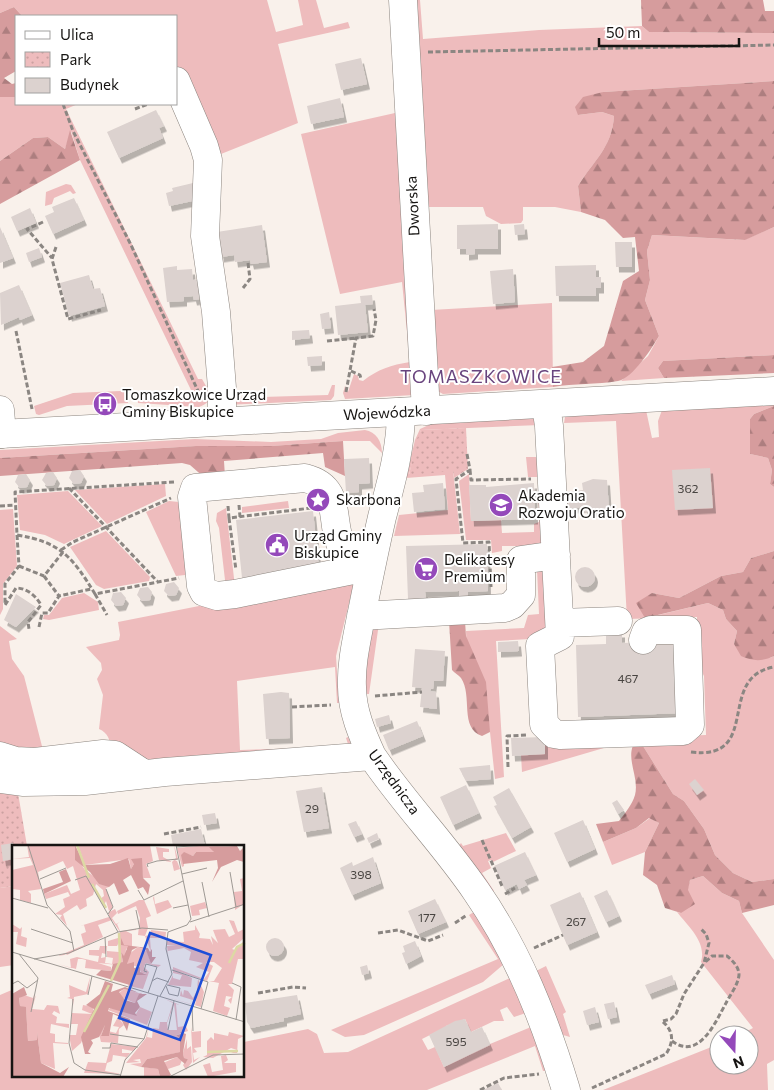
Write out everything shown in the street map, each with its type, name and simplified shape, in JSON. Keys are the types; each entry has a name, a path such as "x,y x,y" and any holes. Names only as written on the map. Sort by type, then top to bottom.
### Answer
{"street":[{"name":"Dworska","path":"403,0 414,412"},
{"path":"178,86 204,146 208,160 205,236 216,312 222,388 222,421"},
{"name":"Wojewódzka","path":"1,426 222,421 546,405 774,391"},
{"path":"546,405 550,426 560,636 540,646 544,724 554,734 560,735 683,731 688,728 690,725 687,630 651,630 646,632 643,640"},
{"name":"Urzędnicza","path":"414,412 401,431 371,567 354,657 352,687 361,733 372,756 458,866 504,937 522,969 579,1089"},
{"path":"305,478 320,484 334,506 339,540 343,549 371,567 238,593 217,596 204,592 200,574 193,492 225,485 305,478"},
{"path":"361,616 491,610 512,605 521,595 521,560 556,555"},
{"path":"560,623 618,621"},
{"path":"0,756 16,761 36,762 103,754 115,755 144,774"},
{"path":"0,779 56,783 372,756"}],"path":[{"path":"405,52 774,45"},
{"path":"63,105 73,131 122,227 194,379 198,395"},
{"path":"135,110 146,105"},
{"path":"43,222 27,229 52,259 68,319 101,310"},
{"path":"52,259 56,247"},
{"path":"243,288 250,279 248,263"},
{"path":"328,341 373,336 376,320 374,309"},
{"path":"16,331 31,406"},
{"path":"347,390 356,338"},
{"path":"351,371 360,375 361,379"},
{"path":"468,454 471,480 529,479"},
{"path":"470,470 456,479 463,543 490,542 491,610"},
{"path":"29,628 28,622 41,605 38,599 21,588 16,588 5,605 6,584 20,566 15,492 173,482 193,492"},
{"path":"225,485 238,593"},
{"path":"69,488 157,582"},
{"path":"44,576 62,551 73,542 107,528 167,498 193,492"},
{"path":"0,506 16,505"},
{"path":"229,518 334,506"},
{"path":"18,535 49,542 62,551 92,589 107,615"},
{"path":"20,566 44,576 59,596"},
{"path":"94,594 200,574"},
{"path":"39,627 42,613 48,613 59,596 92,589"},
{"path":"369,697 422,692"},
{"path":"292,708 337,705"},
{"path":"508,767 507,736 541,734 544,724"},
{"path":"164,834 201,827"},
{"path":"482,840 506,893"},
{"path":"455,922 468,914"},
{"path":"700,929 706,934 709,943 704,963"},
{"path":"378,933 398,930 428,941 443,935"},
{"path":"526,952 563,935"},
{"path":"712,956 728,956 737,967 739,976 709,1035 700,1043 690,1046 680,1046 672,1040 668,1026 662,1021 671,1019 676,1014 684,994 704,963 712,956"},
{"path":"258,993 292,987 306,988"},
{"path":"579,1089 666,1054 672,1040"},
{"path":"480,1090 504,1078 544,1073"}],"green space":[{"path":"0,0 267,0 276,32 303,25 298,0 316,0 324,28 348,22 350,28 278,44 298,123 216,156 178,70 178,15 21,15 14,7 0,13"},
{"path":"409,0 420,0 423,39 539,30 642,26 649,32 774,33 774,81 603,92 578,115 602,112 614,116 613,127 606,145 578,186 581,212 555,207 523,207 523,220 521,223 501,224 486,216 483,207 429,207 431,295"},
{"path":"641,0 763,0 765,11 774,11 774,33 649,32 642,26"},
{"path":"14,7 21,15 15,15 15,72 4,78 12,84 15,83 15,97 0,97 0,13"},
{"path":"396,38 414,395 345,399 343,393 345,386 348,392 354,374 358,376 359,380 363,381 385,368 410,362 402,282 340,294 301,134 395,113"},
{"path":"774,81 774,227 745,240 652,235 647,251 650,280 645,300 659,336 652,348 636,369 624,379 602,383 553,387 552,367 583,362 604,346 623,281 639,271 635,237 623,238 605,220 581,212 578,186 606,146 610,137 614,116 602,112 578,115 575,107 583,97 603,92"},
{"path":"0,97 15,97 15,105 76,105 66,109 198,379 202,379 206,386 210,388 215,385 204,259 193,229 196,231 208,267 218,376 213,395 208,402 199,407 138,403 137,393 190,400 191,390 80,160 71,131 65,149 48,137 33,138 0,161"},
{"path":"70,130 80,160 0,204 0,161 33,138 48,137 65,149"},
{"path":"66,184 71,185 76,193 73,194 70,191 54,198 52,204 45,206 46,192"},
{"path":"774,227 774,355 663,361 658,368 664,378 621,381 648,356 659,336 645,300 650,280 647,251 652,235 744,240"},
{"path":"552,303 553,387 443,394 432,388 431,310"},
{"path":"774,355 774,373 664,378 658,368 663,361"},
{"path":"332,385 335,385 334,396 331,400 227,405 231,398 328,395"},
{"path":"129,392 128,403 67,406 39,415 36,414 34,406 73,393"},
{"path":"774,400 774,406 754,414 750,419 750,454 768,458 772,470 770,484 774,487 774,551 751,558 743,572 721,576 679,598 652,593 646,618 708,603 723,610 726,619 737,631 734,644 770,658 774,656 774,879 752,882 733,873 715,855 704,829 684,801 673,794 638,738 522,772 521,755 545,754 545,741 706,735 704,676 698,664 697,617 627,619 616,421 564,423 565,417 569,413 646,410 652,438 659,437 658,421 662,410"},
{"path":"774,406 774,487 770,484 772,470 768,458 750,454 750,419 754,414"},
{"path":"477,418 539,418 540,425 421,430 409,474 453,470 460,534 394,536 399,515 448,510 445,475 406,478 415,440 420,429 431,424 472,422"},
{"path":"466,428 468,469 454,478 453,471 409,475 417,439 421,430"},
{"path":"365,430 378,438 382,453 370,441 343,441 271,446 196,446 0,458 0,450 195,439 271,442 321,439 338,433"},
{"path":"343,441 345,476 325,467 323,453 224,461 225,477 206,479 190,465 182,463 0,476 0,458 196,446 271,446"},
{"path":"526,457 536,457 543,465 548,546 502,546 502,551 492,553 491,540 466,540 459,481 469,474 471,521 501,520 502,533 534,532 534,524 539,522 538,477 528,477"},
{"path":"165,484 166,496 107,524 75,490"},
{"path":"68,491 102,526 64,544 45,535 20,530 17,495"},
{"path":"169,501 179,502 187,571 185,575 176,576 146,512"},
{"path":"288,501 289,508 242,513 242,507"},
{"path":"226,508 235,587 226,583 225,580 219,528 216,521 217,513"},
{"path":"13,509 17,566 3,584 3,609 0,615 0,510"},
{"path":"106,531 150,577 149,581 104,589 96,585 70,547"},
{"path":"774,551 774,656 770,658 757,660 741,656 734,644 737,631 726,619 723,610 708,603 645,618 636,603 652,593 679,598 721,576 743,572 751,558"},
{"path":"548,565 551,629 530,639 496,641 504,777 495,779 490,732 468,685 466,631 524,628 528,615 539,614 537,569"},
{"path":"356,575 336,656 339,703 337,703 335,667 237,681 240,750 349,747 346,738 348,737 352,746 349,751 301,757 153,768 140,766 110,748 108,737 105,732 99,729 103,695 97,679 102,670 101,663 86,647 119,640 118,622"},
{"path":"84,593 98,602 99,610 49,620 43,619 44,615 49,615 62,598"},
{"path":"449,621 465,621 466,636 486,682 490,732 482,736 475,732 471,726 468,719 464,685 461,678 452,670"},
{"path":"379,623 369,694 363,694 370,627"},
{"path":"0,626 17,639 9,641 12,659 24,676 45,758 0,744"},
{"path":"638,738 673,794 684,801 704,829 715,855 733,873 752,882 774,879 774,905 742,913 739,901 722,893 703,876 690,880 688,890 695,904 681,913 665,908 657,885 643,875 645,852 659,823 649,818 636,828 603,842 596,824 619,821 630,806 635,795 636,788 631,751"},
{"path":"0,791 18,793 27,845 12,845 12,886 0,888"},
{"path":"650,818 659,823 645,852 612,865 603,842 636,828"},
{"path":"506,833 516,851 493,862 491,860 488,861 491,868 482,873 494,891 489,893 457,848 461,843 463,846"},
{"path":"703,876 722,893 739,901 742,913 774,960 774,1060 767,1064 768,1090 603,1090 709,1048 709,1075 759,1075 759,1025 751,1025 701,962 702,955 699,941 677,912 681,913 690,880"},
{"path":"12,886 12,965 0,967 0,888"},
{"path":"474,912 504,964 483,982 364,1035 345,1037 331,1030 498,959 469,915"},
{"path":"546,966 566,1012 563,1014 570,1037 558,1031 536,971"},
{"path":"510,978 526,1013 514,1017 507,1007 500,1010 504,1021 494,1021 471,1032 465,1019 446,1026 422,1039 428,1050 435,1047 444,1067 490,1044 531,1027 545,1071 543,1071 535,1046 427,1090 0,1090 0,995 12,990 12,1078 245,1078 245,1042 308,1029 317,1034 324,1053 348,1052"}],"building":[{"path":"361,58 367,84 341,90 335,64"},
{"path":"340,98 344,117 311,124 307,106"},
{"path":"156,110 164,126 159,128 163,138 119,158 107,132"},
{"path":"193,183 197,200 169,206 166,193 173,191 172,188"},
{"path":"74,198 84,220 53,234 45,216 54,212 52,207"},
{"path":"30,208 36,223 17,231 11,217"},
{"path":"498,224 498,249 475,249 475,254 466,255 466,249 457,249 457,225"},
{"path":"524,224 525,234 515,235 514,225"},
{"path":"262,225 267,262 251,264 250,260 235,262 234,255 221,257 217,232"},
{"path":"0,227 13,258 0,263"},
{"path":"615,242 632,242 632,267 616,267"},
{"path":"39,248 42,257 29,262 26,253"},
{"path":"596,265 596,277 601,277 601,288 596,288 596,296 556,296 555,266"},
{"path":"177,266 177,270 192,269 193,280 204,279 206,298 194,300 193,296 184,297 184,301 167,302 163,268"},
{"path":"513,269 515,302 493,304 490,271"},
{"path":"89,275 93,289 100,288 105,306 69,316 60,283"},
{"path":"19,285 32,315 20,320 19,317 1,325 0,293"},
{"path":"372,295 373,304 365,305 368,332 338,335 335,306 361,303 360,296"},
{"path":"329,312 331,328 322,329 320,314"},
{"path":"309,330 310,338 292,340 292,331"},
{"path":"322,356 322,365 308,366 307,357"},
{"path":"369,458 370,483 359,484 359,492 346,493 344,459"},
{"path":"710,468 713,508 675,510 672,470"},
{"path":"80,470 84,476 81,483 74,484 69,478 72,471"},
{"path":"53,472 57,478 54,485 47,486 42,480 46,473"},
{"path":"26,474 30,480 27,487 20,488 15,482 18,475"},
{"path":"593,479 607,480 609,510 585,512 584,507 563,509 561,492 583,490 582,483"},
{"path":"443,483 445,509 414,512 412,493 424,492 423,485"},
{"path":"534,483 535,519 471,521 469,485 486,485 486,487"},
{"name":"Urząd Gminy Biskupice","path":"313,511 319,569 242,578 236,520"},
{"path":"487,544 488,591 468,592 468,597 459,597 459,591 425,592 426,599 408,599 406,546"},
{"path":"585,567 592,570 595,577 592,584 585,587 578,584 575,577 578,570"},
{"path":"174,582 179,588 176,595 169,596 164,591 166,584"},
{"path":"148,587 152,592 150,600 142,601 137,595 140,588"},
{"path":"121,592 126,598 123,605 116,606 111,600 113,593"},
{"path":"16,594 36,607 16,627 4,620"},
{"path":"606,632 622,632 622,643 681,641 683,713 578,717 576,645 606,644"},
{"path":"518,641 519,651 498,652 498,642"},
{"path":"415,649 445,651 443,681 434,681 433,689 430,691 436,692 437,709 420,707 422,688 412,687"},
{"path":"289,693 290,738 266,739 263,694"},
{"path":"389,715 391,723 377,727 375,719"},
{"path":"417,721 423,736 389,750 383,735"},
{"path":"545,737 545,754 512,756 511,738"},
{"path":"490,765 491,779 466,781 459,768"},
{"path":"695,779 704,790 697,795 689,784"},
{"path":"466,785 479,813 453,825 440,797"},
{"path":"322,787 329,828 304,832 296,791"},
{"path":"509,788 531,827 512,838 494,806 497,805 493,797"},
{"path":"617,800 624,810 618,814 612,803"},
{"path":"215,813 217,823 204,825 202,815"},
{"path":"583,820 595,849 567,862 554,833"},
{"path":"356,821 362,834 354,837 348,824"},
{"path":"201,829 205,845 173,845 171,835"},
{"path":"377,833 379,839 369,843 367,838"},
{"path":"13,843 12,859 3,861 1,845"},
{"path":"525,852 536,875 524,880 527,885 519,889 517,884 505,890 494,866"},
{"path":"373,857 381,883 352,895 340,868 352,862 353,866"},
{"path":"607,890 619,916 606,922 594,896"},
{"path":"580,892 597,932 567,945 550,905"},
{"path":"435,899 446,922 418,934 408,911"},
{"path":"271,938 279,938 284,943 282,954 271,956 266,951 266,943"},
{"path":"415,941 421,956 406,964 402,953 405,952 403,946"},
{"path":"367,965 369,973 362,975 360,967"},
{"path":"672,975 675,984 649,994 645,985"},
{"path":"297,995 301,1014 284,1018 284,1021 251,1028 247,1022 245,1003"},
{"path":"614,1002 617,1017 608,1019 604,1004"},
{"path":"595,1007 599,1022 587,1025 583,1011"},
{"path":"465,1019 471,1032 482,1027 490,1045 444,1067 429,1035 455,1021"},
{"path":"498,1083 502,1090 483,1090"}],"place":[{"name":"Tomaszkowice Urząd Gminy Biskupice","path":"105,404"},
{"name":"Skarbona","path":"318,500"},
{"name":"Akademia Rozwoju Oratio","path":"501,505"},
{"name":"Urząd Gminy Biskupice","path":"277,545"},
{"name":"Delikatesy Premium","path":"426,569"}],"district":[{"name":"TOMASZKOWICE","path":"481,377"}]}
